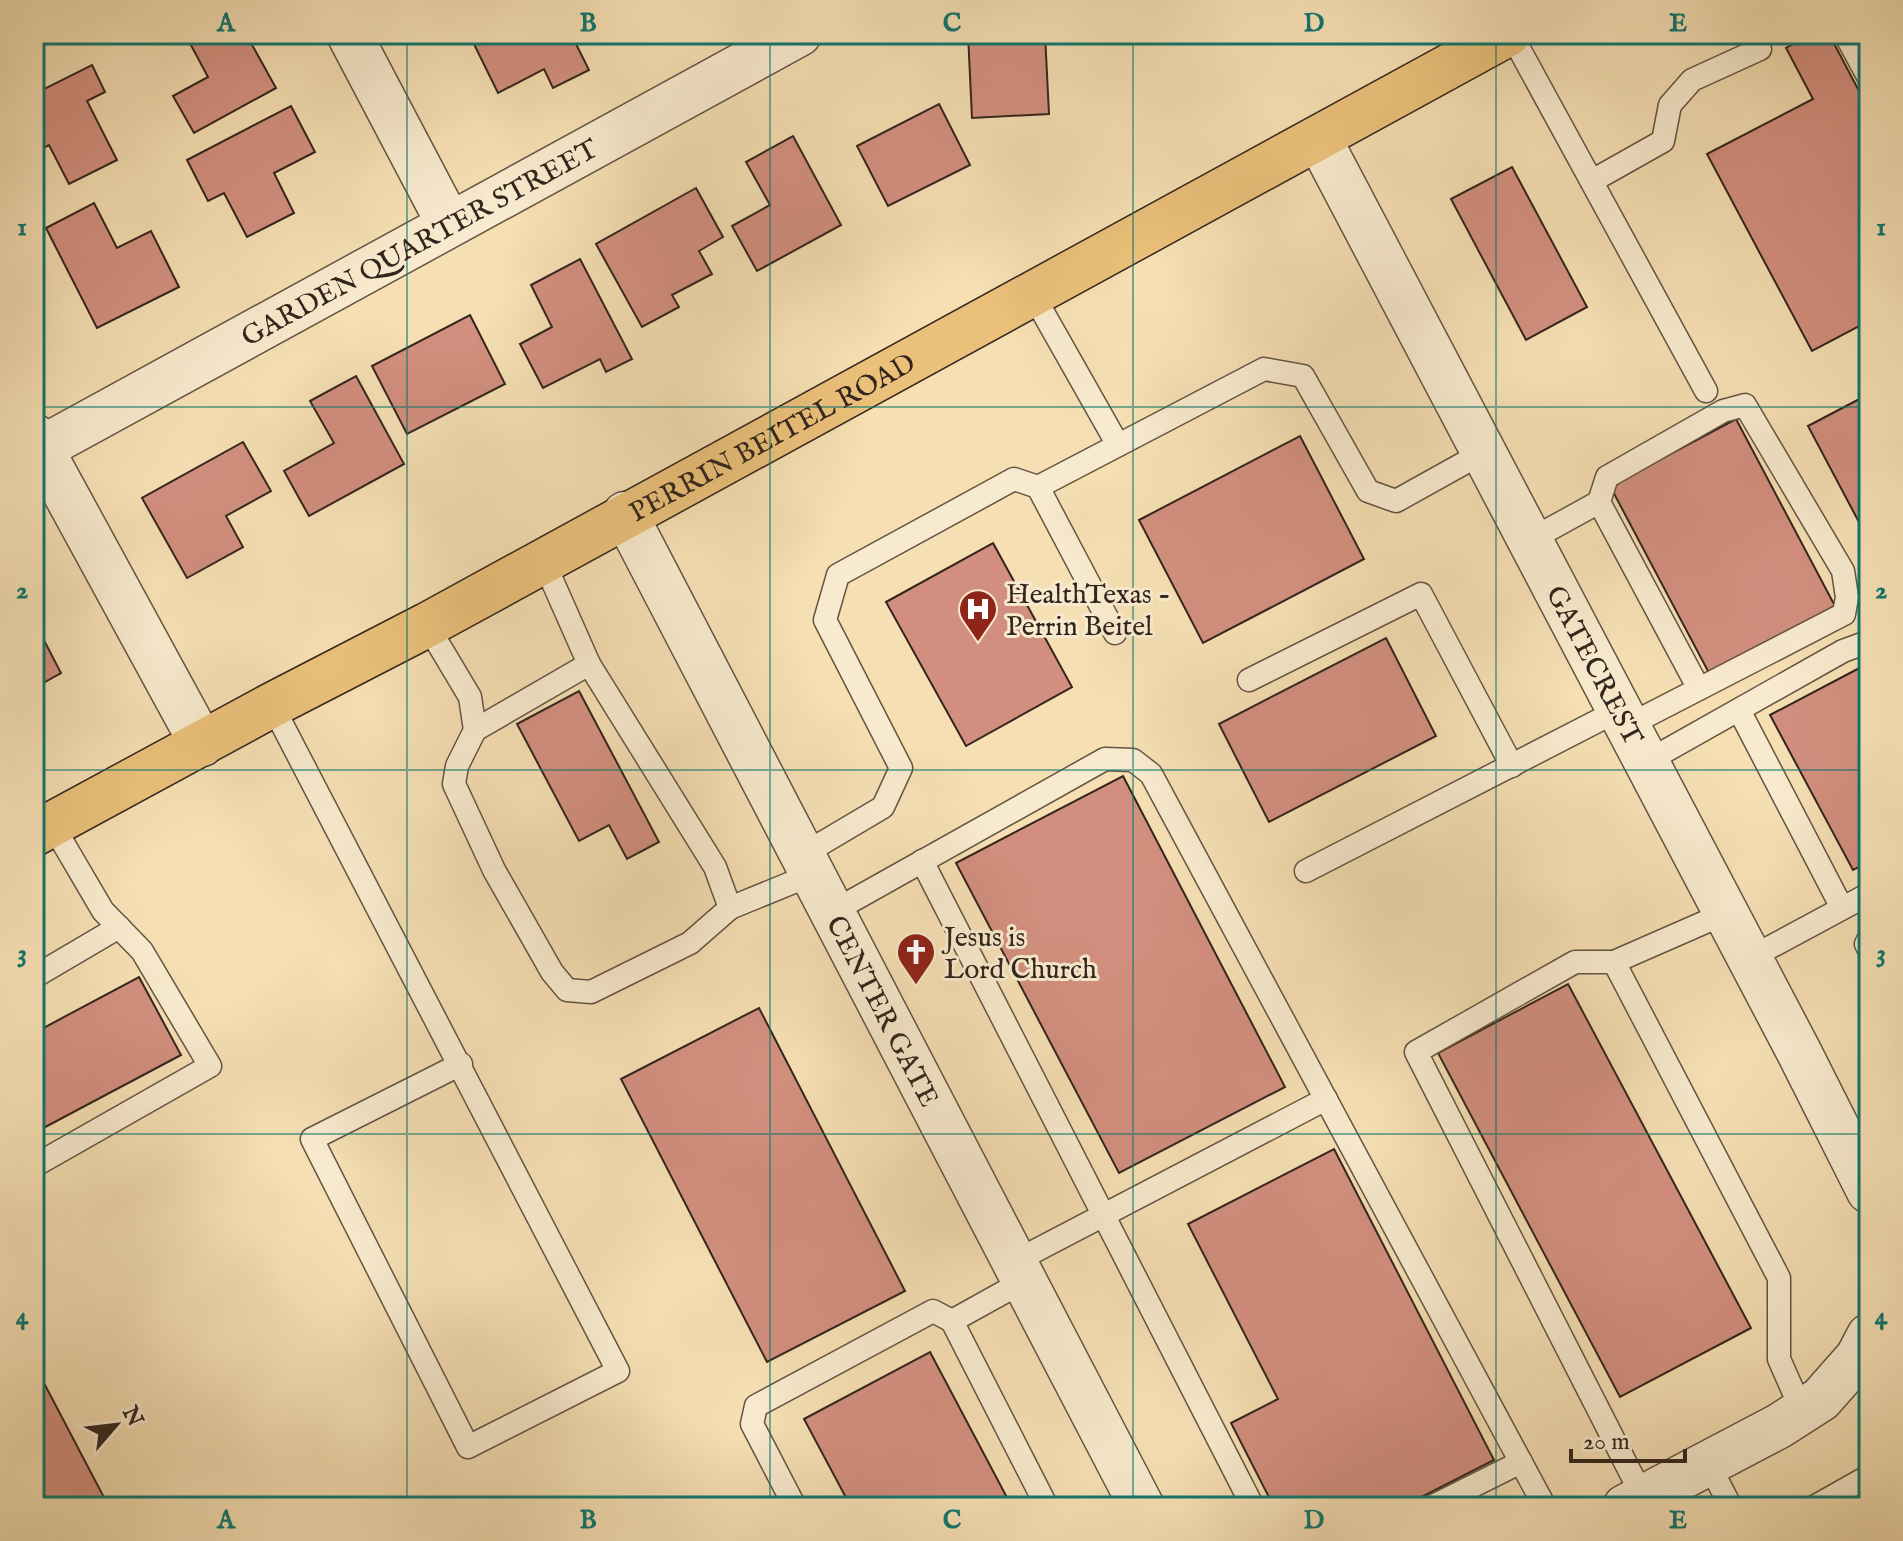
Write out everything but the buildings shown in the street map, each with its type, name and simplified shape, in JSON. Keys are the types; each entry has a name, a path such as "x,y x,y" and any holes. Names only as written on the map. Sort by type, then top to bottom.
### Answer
{"main road":[{"name":"PERRIN BEITEL ROAD","path":"43,829 427,625 625,514 1510,34"}],"street":[{"path":"349,34 449,224"},
{"name":"GARDEN QUARTER STREET","path":"37,442 799,34"},
{"name":"GATECREST","path":"1319,139 1750,958 1869,1191"},
{"path":"37,442 202,744"},
{"name":"CENTER GATE","path":"625,514 1142,1507"},
{"path":"1639,1504 1821,1399 1858,1357 1869,1336"}],"lane":[{"path":"1510,34 1706,391"},
{"path":"1592,181 1663,141 1670,105 1692,80 1760,49 1751,34"},
{"path":"1845,34 1869,78"},
{"path":"1032,293 1118,445"},
{"path":"1038,487 1264,369 1303,376 1368,491 1396,501 1484,452"},
{"path":"1530,540 1599,502 1607,477 1723,411 1745,405 1843,571 1847,597 1844,614 1699,689 1631,733"},
{"path":"815,880 883,807 901,768 825,620 838,575 1014,479 1038,487 1115,633"},
{"path":"1599,502 1699,689"},
{"path":"543,560 589,664 715,867 730,908"},
{"path":"1249,680 1421,594 1512,766"},
{"path":"427,625 470,697 475,730"},
{"path":"1306,871 1512,766 1631,733 1739,710 1843,651 1862,644 1869,648"},
{"path":"589,664 475,730 457,766 454,784 494,870 552,972 567,990 591,992 690,943 730,908 815,880 922,861 1105,759 1133,760 1151,774 1545,1507"},
{"path":"272,705 461,1064 618,1371 468,1447 312,1139 461,1064"},
{"path":"1739,710 1842,908"},
{"path":"34,1166 210,1066 142,951 103,911 43,829"},
{"path":"922,861 1253,1507"},
{"path":"1750,958 1869,894"},
{"path":"1639,1504 1416,1052 1575,962 1614,962 1726,913"},
{"path":"34,977 119,927"},
{"path":"1869,938 1866,944 1869,950"},
{"path":"1614,962 1779,1278 1779,1359 1802,1411"},
{"path":"795,1507 752,1424 756,1406 943,1316 1104,1215 1326,1099"},
{"path":"943,1316 1047,1507"},
{"path":"1431,1507 1521,1462"},
{"path":"1708,1463 1731,1507"},
{"path":"1814,1507 1869,1476"}],"place":[{"name":"HealthTexas - Perrin Beitel","path":"978,643"},
{"name":"Jesus is Lord Church","path":"916,986"}]}
